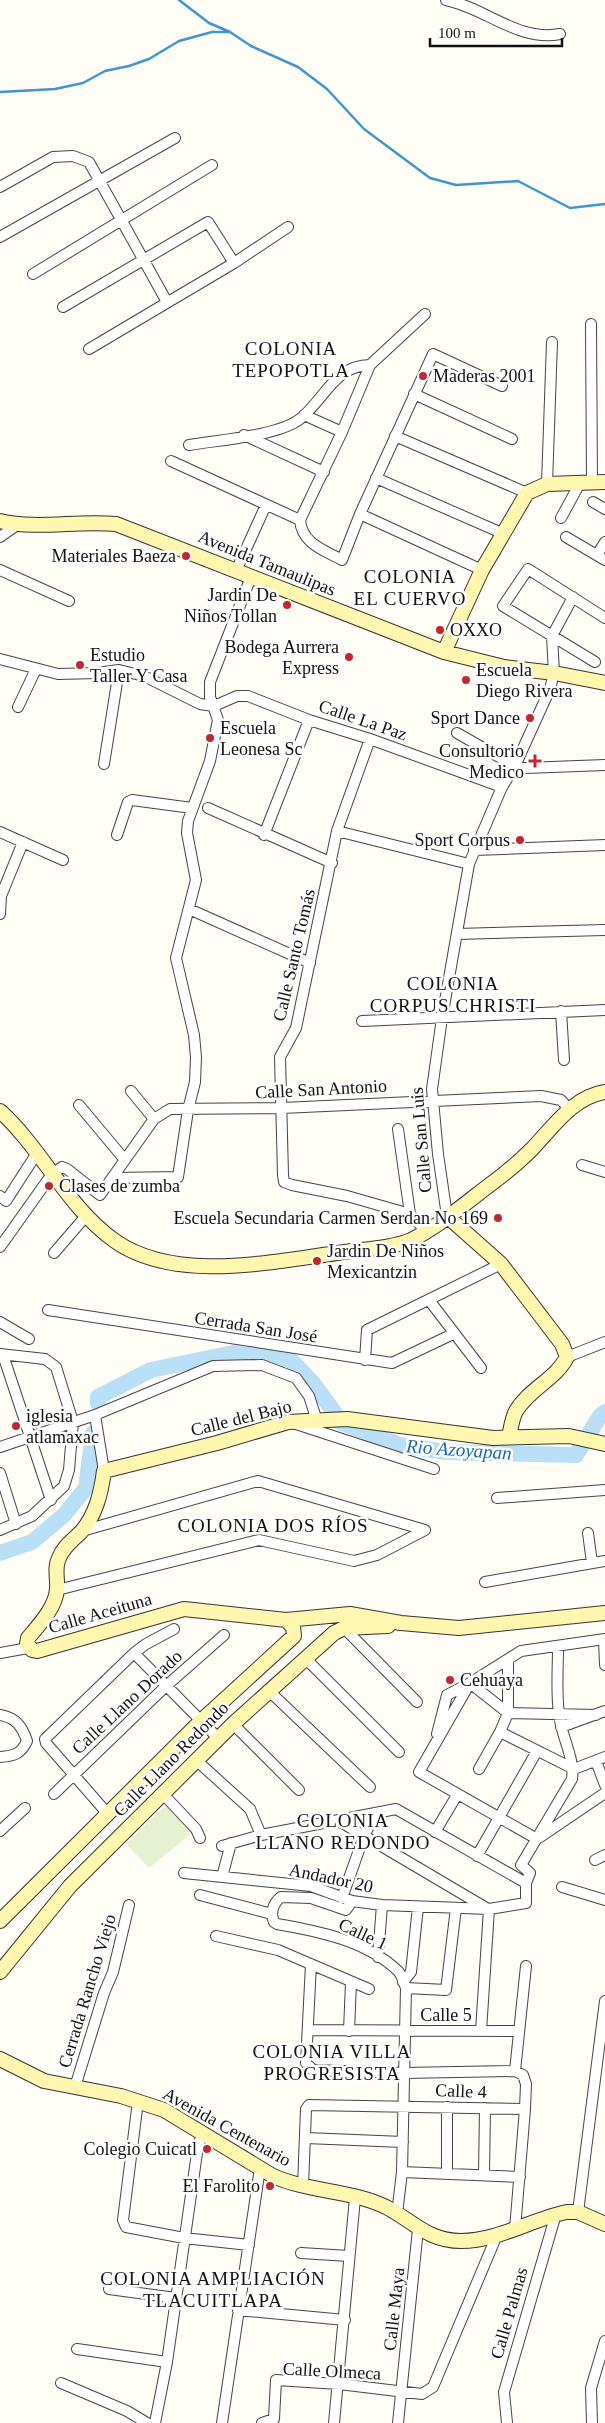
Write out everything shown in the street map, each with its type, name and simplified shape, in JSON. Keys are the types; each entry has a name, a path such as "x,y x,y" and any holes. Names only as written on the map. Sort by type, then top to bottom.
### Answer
{"street":[{"path":"446,0 480,12 522,32 537,36 560,34"},
{"path":"0,237 175,138"},
{"path":"0,187 53,157 72,156 89,162 167,302"},
{"path":"33,274 212,165"},
{"path":"63,307 208,222 234,263"},
{"path":"89,349 234,263 288,227"},
{"path":"425,314 370,364 342,432 300,520 304,536 312,543 342,560 360,514 433,354 502,386"},
{"path":"561,518 592,483 591,324"},
{"path":"547,484 552,342"},
{"path":"189,445 283,428 304,414 347,369 358,365 370,364"},
{"path":"414,394 512,439"},
{"path":"304,414 342,432"},
{"path":"244,435 324,472"},
{"path":"395,436 527,493"},
{"path":"171,461 300,520"},
{"path":"376,478 504,534"},
{"path":"444,652 482,570 527,493 547,484 592,483"},
{"path":"593,502 605,509"},
{"path":"236,571 266,505"},
{"path":"360,514 482,570"},
{"name":"Avenida Tamaulipas","path":"0,521 18,525 98,522 116,524 444,652 504,667 554,673 605,684"},
{"path":"0,537 18,525"},
{"path":"566,536 601,557 605,542"},
{"path":"595,662 503,606 528,569 605,618"},
{"path":"0,570 69,601"},
{"path":"113,1178 178,1177 188,1110 195,1082 196,1057 194,1035 176,958 196,880 187,833 192,808 210,760 218,720 210,697 210,682 251,577"},
{"path":"554,673 552,636 573,597"},
{"path":"0,659 58,674 98,673 119,670 144,676 200,704 214,706"},
{"path":"18,707 36,669"},
{"path":"104,764 119,670"},
{"name":"Calle San Luis","path":"447,1216 438,1154 432,1089 442,1018 469,864 502,787 515,766 550,689 554,673"},
{"name":"Calle La Paz","path":"214,706 243,695 502,787"},
{"path":"264,835 309,720"},
{"path":"457,734 515,766 525,768 605,765"},
{"name":"Calle Santo Tomás","path":"370,739 337,831 332,863 296,1028 280,1057 284,1182 292,1186 347,1196 410,1214"},
{"path":"117,835 128,802 132,800 192,808"},
{"path":"208,808 264,835 332,863"},
{"path":"337,831 469,864"},
{"path":"0,832 63,860"},
{"path":"0,914 1,896 23,842"},
{"path":"474,850 605,845"},
{"path":"189,910 310,963"},
{"path":"457,934 605,930"},
{"path":"362,1022 605,1010"},
{"path":"560,1011 564,1060"},
{"path":"0,1247 52,1174 62,1167 100,1195 154,1119 131,1091"},
{"path":"0,1111 86,1216 115,1241 133,1250 188,1266 237,1266 372,1248 411,1240 502,1176 570,1110 583,1100 605,1092"},
{"name":"Calle San Antonio","path":"154,1119 170,1109 282,1108 541,1096 561,1100 570,1110"},
{"path":"80,1105 125,1160"},
{"path":"398,1129 410,1214 426,1230"},
{"path":"3,1198 36,1153"},
{"path":"582,1165 605,1172"},
{"path":"54,1253 86,1216"},
{"path":"447,1216 500,1264 556,1336 567,1357"},
{"path":"365,1360 367,1330 500,1264"},
{"path":"429,1300 453,1334 481,1368"},
{"name":"Cerrada San José","path":"48,1310 392,1363 453,1334"},
{"path":"0,1322 29,1340"},
{"path":"509,1437 516,1412 525,1399 563,1366 567,1357 605,1342"},
{"path":"0,1530 32,1516 51,1500 64,1486 69,1470 73,1422 58,1373 51,1362 44,1359 1,1355 51,1500"},
{"path":"0,1447 94,1415 212,1366 262,1365 296,1378 309,1396 322,1421"},
{"path":"0,1654 28,1648 28,1638 54,1601 57,1590 58,1559 66,1546 82,1531 92,1515 101,1493 104,1472 94,1415"},
{"name":"Calle del Bajo","path":"104,1472 217,1443 288,1422 347,1419 493,1438 569,1436 602,1443"},
{"path":"288,1422 434,1469"},
{"path":"0,1473 16,1524"},
{"path":"57,1590 259,1540 354,1561 377,1555 425,1530 258,1481 82,1531"},
{"path":"497,1498 605,1490"},
{"path":"588,1533 592,1563"},
{"path":"485,1582 605,1561"},
{"name":"Calle Aceituna","path":"28,1648 37,1650 184,1609 286,1620"},
{"path":"286,1620 350,1614 401,1623 459,1628 605,1613"},
{"name":"Calle Llano Redondo","path":"0,1920 200,1722 294,1636 293,1627 286,1620"},
{"path":"344,1628 390,1626 401,1623"},
{"path":"344,1628 418,1702"},
{"name":"Calle Llano Redondo","path":"0,1972 70,1886 218,1738 268,1690 334,1633 344,1628"},
{"path":"107,1813 46,1743 47,1736 134,1653 146,1644 174,1629"},
{"name":"Calle Llano Dorado","path":"54,1794 166,1687 224,1635"},
{"path":"537,1839 457,1795 420,1772 470,1683 521,1651 605,1639 605,1665"},
{"path":"222,1877 227,1845 261,1835 339,1822 396,1809 526,1884 530,1873 522,1865 572,1779 574,1769 558,1712 558,1647"},
{"path":"134,1653 200,1722 218,1738"},
{"path":"305,1658 398,1752"},
{"path":"479,1769 500,1732 508,1712 508,1660"},
{"path":"470,1683 508,1712 600,1713"},
{"path":"268,1690 370,1787"},
{"path":"561,1727 600,1713"},
{"path":"0,1715 17,1721 27,1741 23,1750 14,1756 0,1757"},
{"path":"233,1724 299,1790"},
{"path":"500,1732 574,1769 600,1759 605,1785"},
{"path":"477,1856 537,1751"},
{"path":"196,1760 250,1809 261,1835"},
{"path":"537,1839 605,1793"},
{"path":"163,1794 196,1829 200,1838"},
{"path":"435,1832 457,1795"},
{"path":"0,1831 25,1808"},
{"path":"200,1895 272,1914 274,1904 281,1897 311,1898 346,1910 347,1899 364,1836 375,1814"},
{"path":"339,1822 489,1909 481,2032"},
{"path":"595,1860 605,1854"},
{"path":"53,1869 70,1886"},
{"name":"Andador 20","path":"184,1873 311,1886 347,1899 382,1905 418,1907 489,1909 526,1903 526,1884"},
{"path":"562,1887 605,1900"},
{"name":"Cerrada Rancho Viejo","path":"75,2087 104,1993 113,1972 129,1905"},
{"path":"378,1957 382,1905"},
{"path":"397,2214 402,2172 405,1985 411,1972 418,1907"},
{"path":"405,1985 446,1990 456,1908"},
{"name":"Calle 1","path":"272,1914 274,1922 277,1924 316,1930 370,1951 399,1972 405,1985"},
{"path":"216,1936 278,1950 369,1989"},
{"path":"309,2030 310,1964"},
{"path":"515,2229 526,2084 524,2076 515,2071 517,2031 526,1966"},
{"path":"349,2030 351,1982"},
{"path":"578,2212 601,2067 605,2001"},
{"name":"Calle 5","path":"309,2030 517,2031"},
{"name":"Calle 4","path":"309,2030 306,2063 313,2070 404,2073 515,2071"},
{"name":"Avenida Centenario","path":"0,2059 32,2077 138,2101 164,2110 260,2168 287,2182 386,2207 418,2229 437,2237 460,2241 497,2235 556,2214 578,2212 605,2224"},
{"path":"138,2101 123,2220 126,2227 184,2238 249,2245"},
{"name":"Calle 4","path":"306,2138 307,2107 309,2105 404,2105 525,2109"},
{"path":"446,2174 447,2107"},
{"path":"484,2174 485,2108"},
{"path":"155,2423 167,2362 198,2146 203,2132"},
{"path":"303,2186 306,2138 403,2142"},
{"path":"220,2422 260,2168"},
{"path":"402,2172 520,2177"},
{"path":"334,2423 346,2320 349,2256 355,2198"},
{"name":"Calle Palmas","path":"507,2423 504,2392 556,2214"},
{"name":"Calle Maya","path":"398,2423 418,2229"},
{"name":"Calle Olmeca","path":"262,2423 274,2418 276,2380 340,2384 422,2394 433,2387 497,2235"},
{"path":"301,2253 349,2256"},
{"path":"109,2289 176,2298"},
{"path":"238,2310 346,2320"},
{"path":"592,2423 591,2388 605,2341"},
{"path":"77,2349 167,2362"},
{"path":"61,2383 127,2411 147,2423"}],"green space":[{"path":"166,1805 193,1832 149,1868 126,1844"}],"waterway":[{"path":"179,0 209,23 230,32 251,46 298,67 327,89 364,129 430,178 456,185 518,181 570,208 605,204"},
{"path":"0,92 55,89 83,83 105,71 149,59 179,41 212,32 228,32"},
{"name":"Rio Azoyapan","path":"98,1403 98,1397 151,1370 233,1353 291,1360 313,1383 342,1423 400,1445 445,1452 576,1455 600,1416 605,1412"},
{"name":"Rio Azoyapan","path":"0,1553 32,1542 64,1515 86,1488 93,1433"}],"place":[{"name":"Maderas 2001","path":"423,376"},
{"name":"Materiales Baeza","path":"186,556"},
{"name":"Jardin De Niños Tollan","path":"287,605"},
{"name":"OXXO","path":"440,630"},
{"name":"Bodega Aurrera Express","path":"349,657"},
{"name":"Estudio Taller Y Casa","path":"80,665"},
{"name":"Escuela Diego Rivera","path":"466,680"},
{"name":"Sport Dance","path":"530,718"},
{"name":"Escuela Leonesa Sc","path":"210,738"},
{"name":"Consultorio Medico","path":"535,761"},
{"name":"Sport Corpus","path":"520,840"},
{"name":"Clases de zumba","path":"49,1186"},
{"name":"Escuela Secundaria Carmen Serdan No 169","path":"498,1218"},
{"name":"Jardin De Niños Mexicantzin","path":"317,1261"},
{"name":"iglesia atlamaxac","path":"16,1426"},
{"name":"Cehuaya","path":"450,1680"},
{"name":"Colegio Cuicatl","path":"207,2149"},
{"name":"El Farolito","path":"270,2186"}],"district":[{"name":"COLONIA TEPOPOTLA","path":"291,359"},
{"name":"COLONIA EL CUERVO","path":"410,587"},
{"name":"COLONIA CORPUS CHRISTI","path":"453,994"},
{"name":"COLONIA DOS RÍOS","path":"273,1525"},
{"name":"COLONIA LLANO REDONDO","path":"343,1831"},
{"name":"COLONIA VILLA PROGRESISTA","path":"332,2062"},
{"name":"COLONIA AMPLIACIÓN TLACUITLAPA","path":"213,2289"}]}
